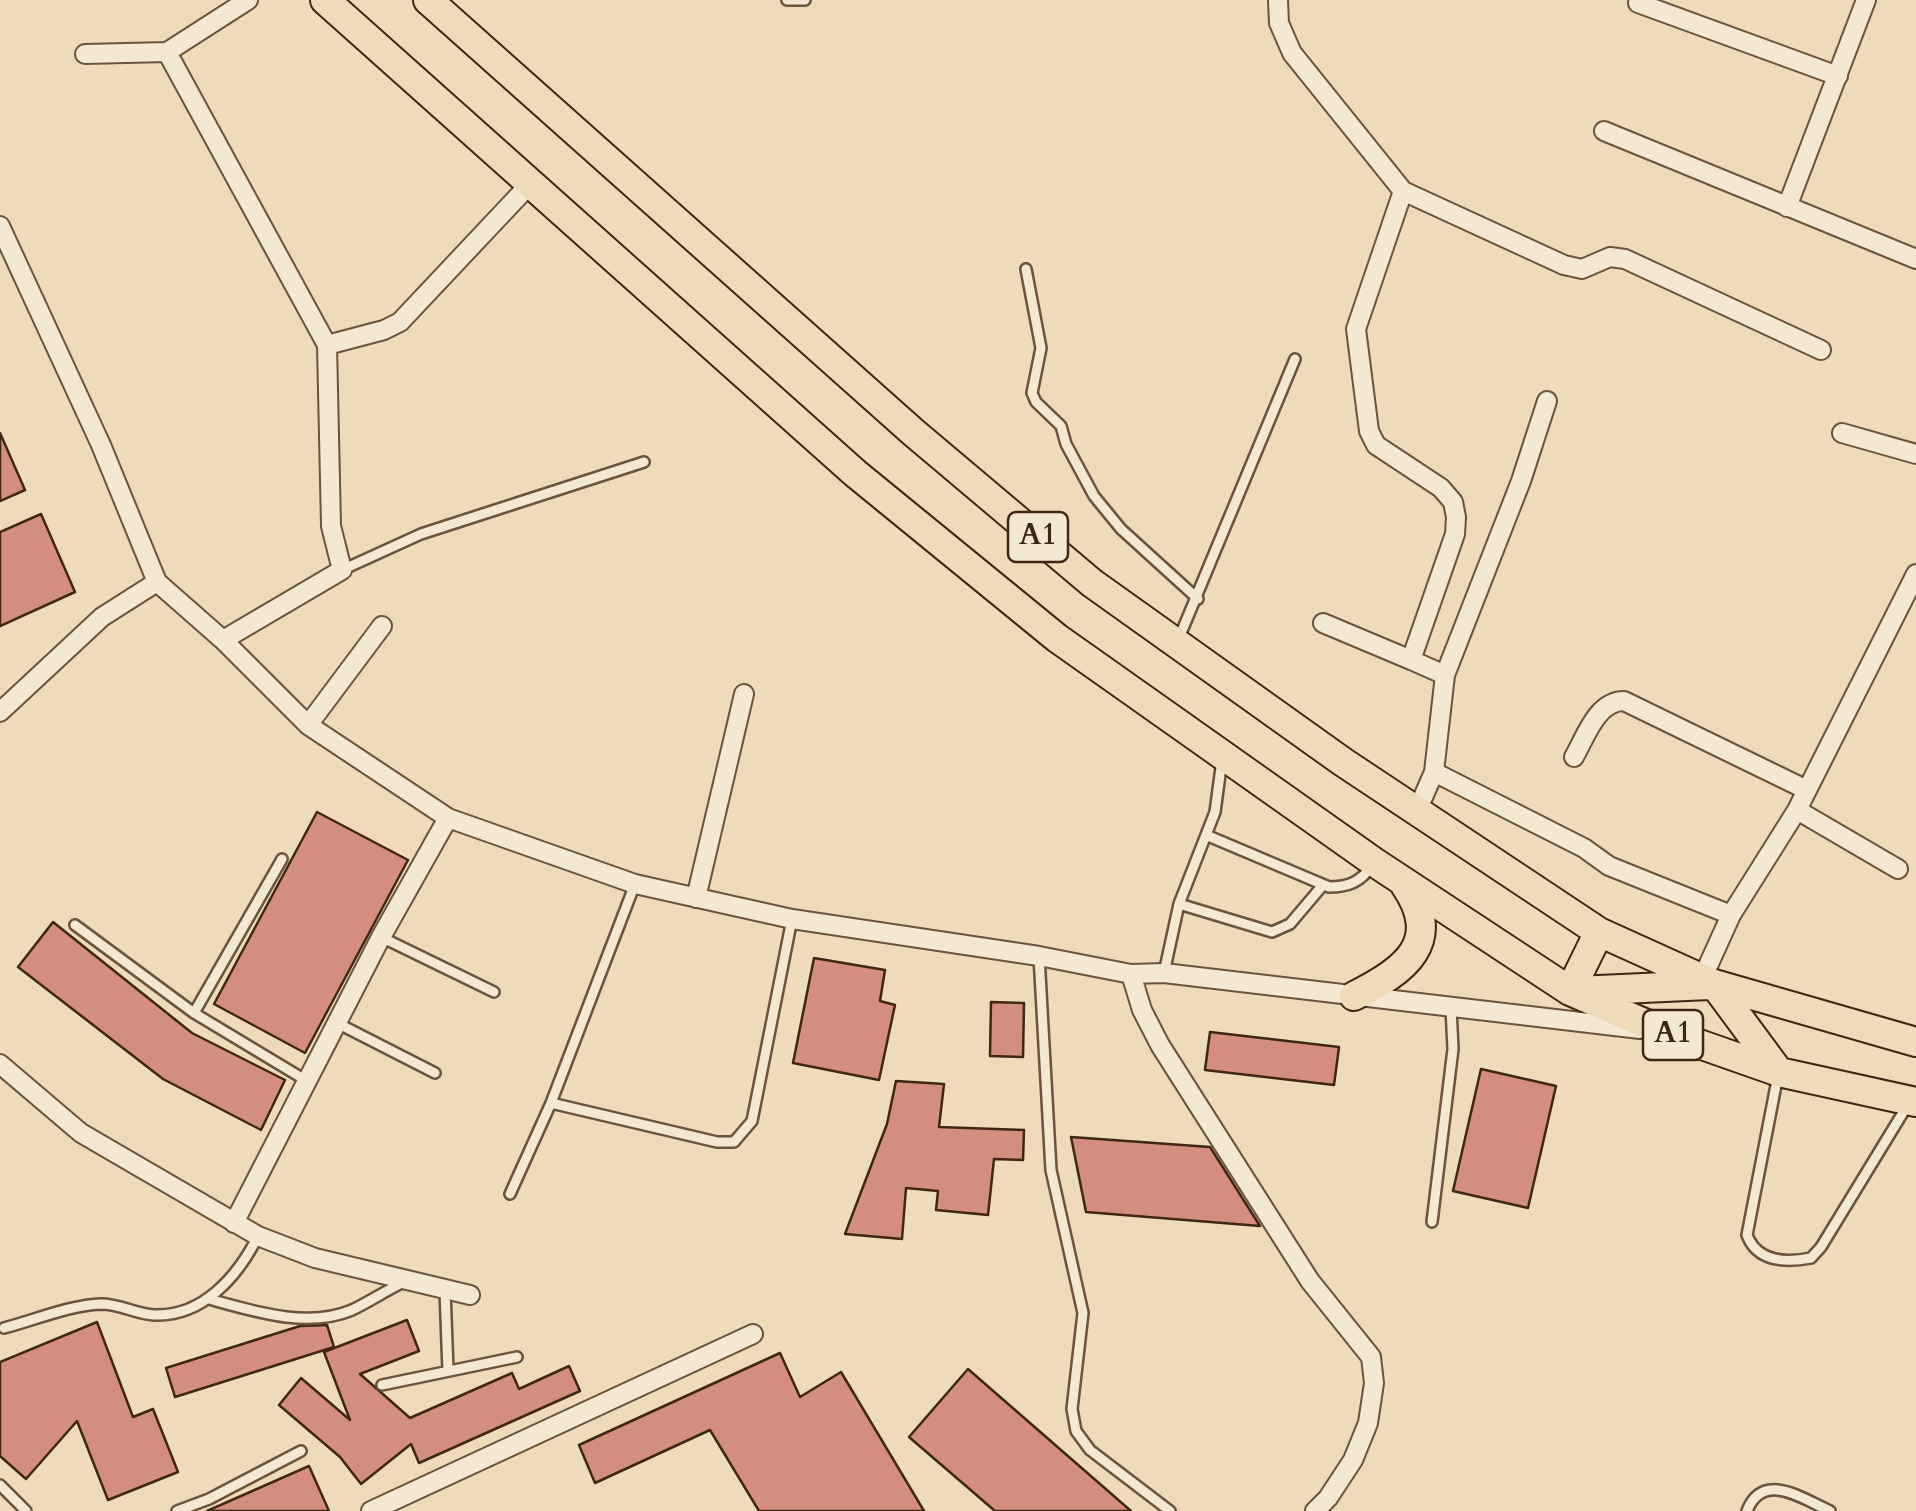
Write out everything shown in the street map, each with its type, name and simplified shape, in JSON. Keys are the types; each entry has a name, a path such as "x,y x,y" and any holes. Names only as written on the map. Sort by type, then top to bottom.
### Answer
{"main road":[{"name":"A1","path":"325,0 855,474 1057,638 1374,862 1570,992 1666,1032 1779,1072 1913,1102"},
{"name":"A1","path":"428,0 913,432 1092,583 1177,643 1417,811 1599,932 1708,982 1916,1042"},
{"path":"1354,996 1393,976 1417,946 1423,920 1402,880"},
{"path":"1570,992 1599,932"},
{"name":"A1","path":"1570,992 1708,982"},
{"name":"A1","path":"1708,982 1779,1072"}],"street":[{"path":"85,54 167,52 248,0"},
{"path":"1278,0 1279,22 1292,53 1402,191 1564,265 1582,269 1610,257 1624,259 1822,350"},
{"path":"1787,207 1866,0"},
{"path":"1638,3 1838,76"},
{"path":"167,52 327,344 331,526 342,570 222,640"},
{"path":"1604,131 1787,207 1915,254"},
{"path":"327,344 384,330 400,322 529,185"},
{"path":"1402,191 1356,329 1369,431 1376,445 1442,488 1456,516 1455,534 1411,660"},
{"path":"0,226 101,445 157,582 308,725 448,818 636,884 792,919 1040,956 1131,974 1164,973 1666,1032"},
{"path":"1417,811 1434,772 1445,675 1522,481 1547,401"},
{"path":"1842,434 1916,454"},
{"path":"1708,982 1731,915 1796,810 1916,574"},
{"path":"0,712 102,617 157,582"},
{"path":"1322,623 1445,675"},
{"path":"308,725 382,626"},
{"path":"696,898 744,694"},
{"path":"1574,757 1603,708 1614,701 1624,701 1806,790"},
{"path":"1434,772 1584,848 1609,866 1731,915"},
{"path":"1796,810 1898,870"},
{"path":"234,1223 381,937 448,818"},
{"path":"1131,974 1142,1010 1160,1046 1310,1281 1371,1356 1374,1382 1368,1423 1353,1460 1315,1511"},
{"path":"0,1064 81,1133 258,1236 315,1258 470,1296"},
{"path":"371,1511 753,1334"}],"lane":[{"path":"787,0 804,0"},
{"path":"1026,270 1041,348 1032,393 1036,402 1061,426 1066,444 1094,496 1121,529 1198,600"},
{"path":"1177,643 1295,359"},
{"path":"342,570 421,534 644,462"},
{"path":"1164,973 1179,904 1215,812 1223,752"},
{"path":"1206,834 1322,885 1348,887 1367,874 1374,862"},
{"path":"194,1012 282,859"},
{"path":"510,1194 552,1102 636,884"},
{"path":"1179,904 1272,932 1290,924 1322,885"},
{"path":"552,1102 718,1142 734,1142 752,1122 792,919"},
{"path":"74,926 194,1012 307,1080"},
{"path":"381,937 494,992"},
{"path":"1040,956 1051,1170 1082,1314 1072,1409 1076,1431 1090,1450 1165,1510"},
{"path":"1432,1222 1453,1049 1451,1008"},
{"path":"337,1023 435,1073"},
{"path":"1779,1072 1747,1235 1760,1254 1780,1260 1811,1258 1821,1247 1913,1102"},
{"path":"4,1328 94,1305 120,1306 152,1315 210,1299 246,1260 258,1236"},
{"path":"210,1299 261,1314 324,1316 349,1311 404,1282"},
{"path":"444,1290 448,1372"},
{"path":"382,1385 517,1357"},
{"path":"177,1511 209,1499 301,1451"},
{"path":"0,1484 26,1511"},
{"path":"1747,1511 1764,1490 1780,1488 1830,1511"}],"building":[{"path":"0,433 25,490 0,501"},
{"path":"41,514 75,592 0,626 0,532"},
{"path":"317,812 408,860 305,1053 214,1004"},
{"path":"53,922 192,1033 285,1080 261,1130 163,1079 18,967"},
{"path":"814,958 885,970 880,1001 895,1005 879,1080 793,1063"},
{"path":"991,1002 1024,1003 1023,1057 990,1056"},
{"path":"1210,1032 1339,1047 1334,1085 1205,1070"},
{"path":"1481,1069 1556,1086 1528,1208 1453,1191"},
{"path":"896,1081 944,1084 939,1127 1024,1130 1023,1160 994,1159 988,1215 936,1210 938,1191 906,1188 902,1239 845,1234 887,1124"},
{"path":"1071,1137 1210,1147 1260,1226 1086,1212"},
{"path":"407,1320 419,1351 360,1374 410,1418 512,1373 519,1389 569,1366 580,1391 419,1463 411,1444 361,1484 340,1457 279,1405 301,1378 350,1420 324,1352"},
{"path":"97,1322 133,1417 153,1409 178,1472 108,1500 77,1421 26,1479 0,1456 0,1362"},
{"path":"327,1325 334,1347 175,1397 166,1368 300,1326"},
{"path":"780,1353 800,1397 841,1372 924,1511 759,1511 710,1430 595,1483 579,1445"},
{"path":"968,1369 1131,1511 995,1511 909,1437"},
{"path":"309,1466 329,1511 207,1511"}]}
